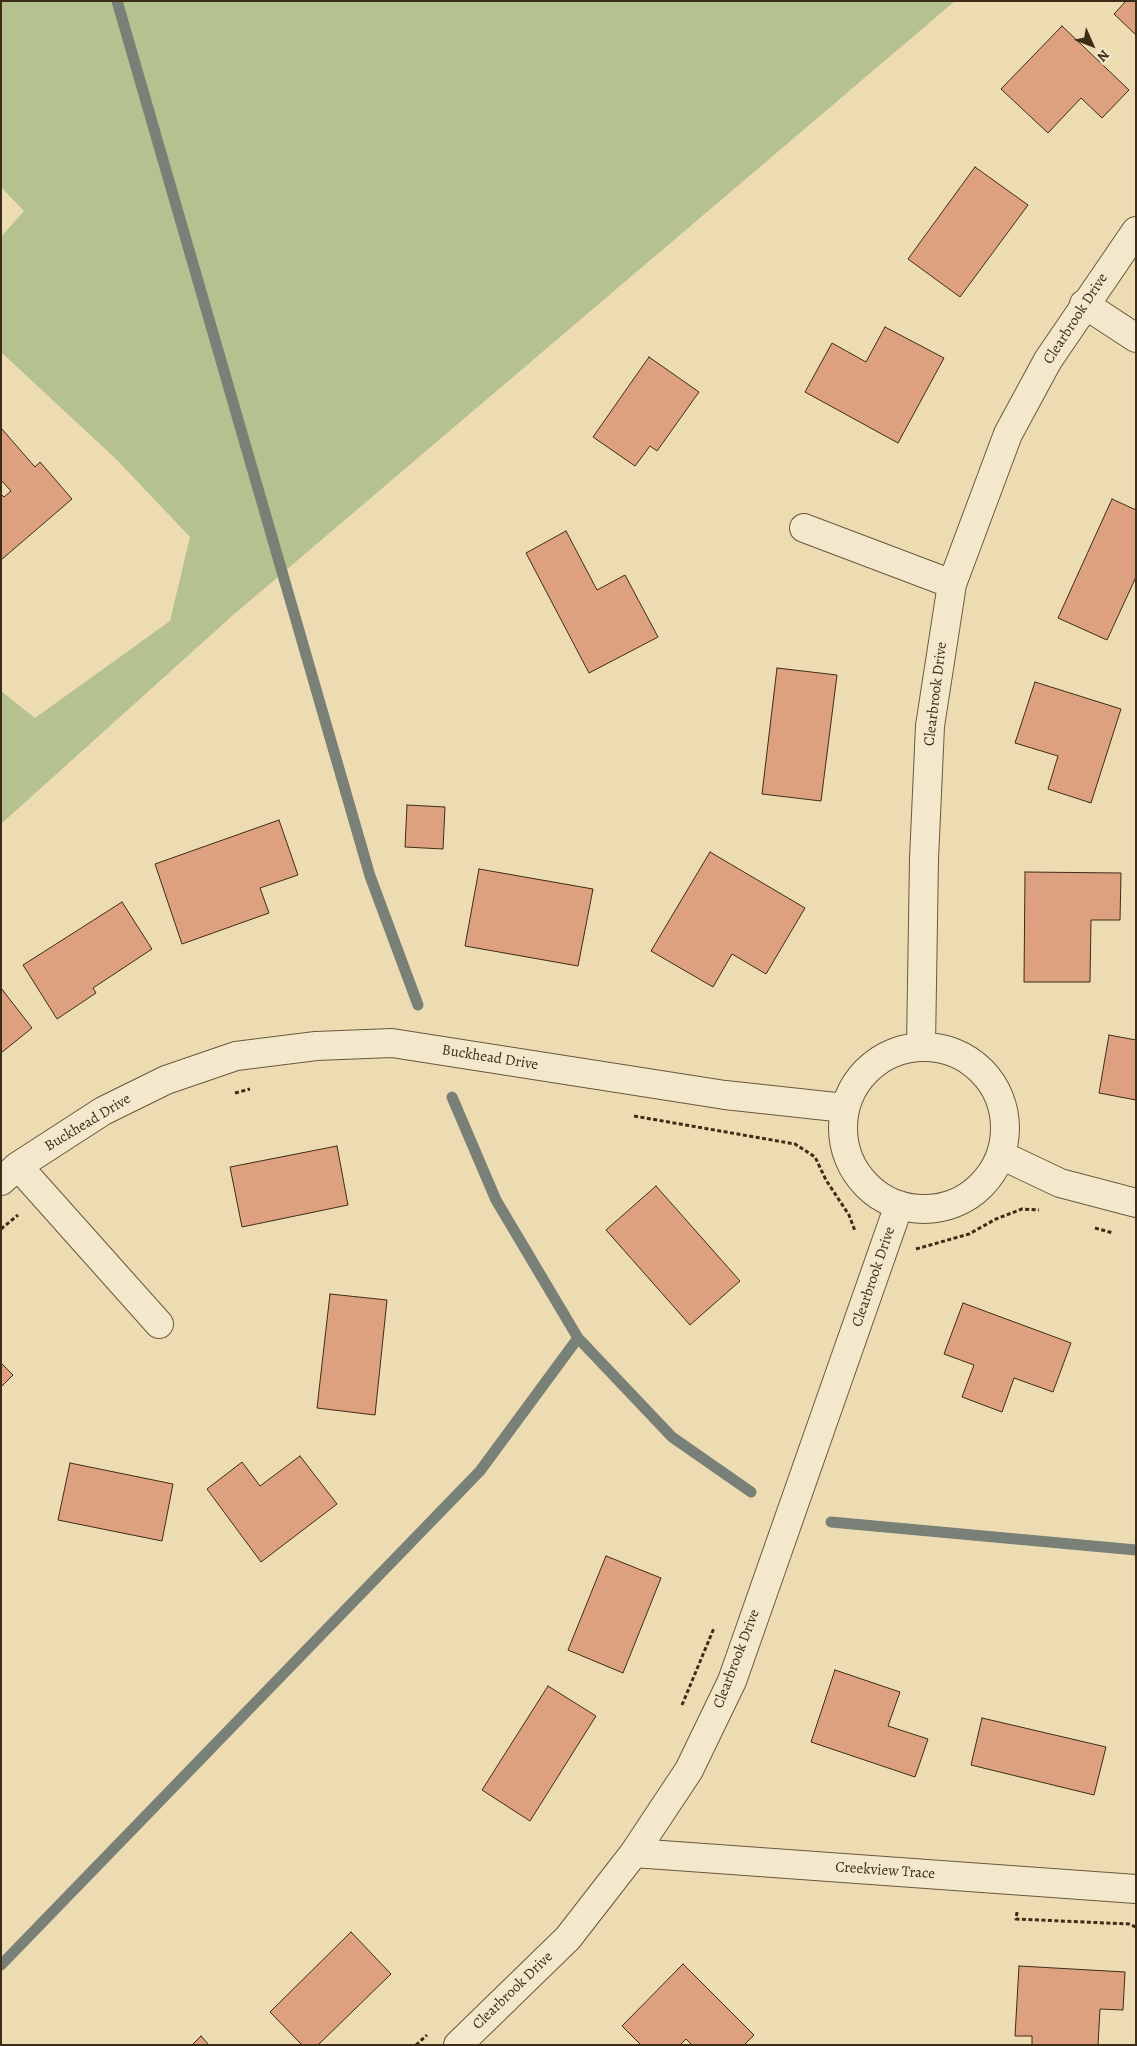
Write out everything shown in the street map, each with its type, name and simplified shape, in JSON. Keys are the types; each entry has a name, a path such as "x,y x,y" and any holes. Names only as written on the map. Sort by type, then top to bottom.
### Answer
{"street":[{"name":"Clearbrook Drive","path":"921,1046 924,867 930,726 952,584 1008,434 1048,360 1084,304 1136,230"},
{"path":"1084,304 1136,338"},
{"path":"804,528 952,584"},
{"name":"Buckhead Drive","path":"10,1174 103,1111 166,1080 236,1056 316,1046 392,1042 725,1095 845,1108"},
{"path":"921,1046 948,1049 971,1060 992,1082 1004,1110 1006,1132 1001,1155 994,1170 982,1184 964,1198 944,1207 921,1209 899,1205 878,1194 862,1179 850,1160 844,1140 845,1108 852,1091 864,1074 889,1054 921,1046"},
{"path":"1001,1155 1060,1184 1136,1203"},
{"path":"10,1174 43,1193 159,1324"},
{"name":"Clearbrook Drive","path":"458,2045 568,1938 634,1852 689,1770 732,1681 899,1205"},
{"name":"Creekview Trace","path":"634,1852 1136,1889"}],"path":[{"path":"232,1094 258,1087"},
{"path":"632,1116 796,1144 815,1157 826,1180 849,1214 855,1232 884,1248 922,1250 969,1234 996,1219 1022,1209 1040,1210"},
{"path":"1,1229 43,1193"},
{"path":"1094,1228 1119,1234"},
{"path":"678,1713 715,1625"},
{"path":"416,2045 431,2032"}],"green space":[{"path":"1,1 955,1 232,616 1,824 1,691 35,718 170,621 190,537 117,460 1,352 1,237 24,211 1,187"}],"building":[{"path":"1126,1 1136,1 1136,35 1114,14"},
{"path":"1062,26 1129,90 1102,118 1081,98 1048,133 1001,89"},
{"path":"975,167 1028,205 960,297 908,259"},
{"path":"885,327 944,358 898,443 805,392 832,343 866,362"},
{"path":"649,357 699,392 657,451 650,446 635,466 593,437"},
{"path":"1,428 35,467 40,462 72,499 1,560 1,494 4,497 11,491 1,480"},
{"path":"1112,499 1136,510 1136,577 1107,640 1058,618"},
{"path":"566,531 597,590 625,575 658,637 589,673 526,553"},
{"path":"777,668 837,675 821,801 762,794"},
{"path":"1035,682 1121,709 1091,803 1048,789 1058,756 1015,743"},
{"path":"407,805 445,807 443,849 405,847"},
{"path":"279,820 298,875 260,888 269,913 182,944 155,864"},
{"path":"710,852 805,908 766,974 732,954 713,987 651,951"},
{"path":"479,869 593,889 578,966 465,946"},
{"path":"1025,872 1121,873 1120,920 1091,920 1090,982 1024,982"},
{"path":"122,902 152,949 93,988 96,993 57,1019 23,965"},
{"path":"1,988 32,1028 1,1053"},
{"path":"1109,1035 1136,1040 1136,1100 1099,1093"},
{"path":"337,1146 348,1205 242,1227 230,1167"},
{"path":"656,1186 740,1281 690,1325 606,1230"},
{"path":"330,1294 387,1300 375,1415 317,1408"},
{"path":"963,1303 1071,1343 1053,1392 1014,1378 1002,1412 962,1397 974,1365 944,1354"},
{"path":"1,1363 13,1375 1,1387"},
{"path":"300,1456 337,1504 261,1562 207,1489 242,1462 260,1486"},
{"path":"70,1463 173,1484 162,1541 58,1520"},
{"path":"606,1556 661,1578 623,1673 568,1650"},
{"path":"835,1670 900,1692 888,1726 928,1739 915,1777 811,1742"},
{"path":"548,1686 596,1716 530,1821 482,1790"},
{"path":"982,1718 1106,1747 1094,1795 971,1765"},
{"path":"351,1932 391,1974 318,2045 302,2045 270,2012"},
{"path":"683,1964 754,2035 744,2045 692,2045 686,2039 680,2045 641,2045 622,2026"},
{"path":"1019,1966 1125,1972 1123,2010 1100,2009 1098,2045 1032,2045 1032,2036 1015,2036"},
{"path":"201,2036 209,2045 192,2045"}],"waterway":[{"path":"117,1 370,876 418,1005"},
{"path":"452,1097 496,1200 578,1338 672,1437 751,1492"},
{"path":"1,1965 480,1471 578,1338"},
{"path":"831,1522 1136,1550"}]}
